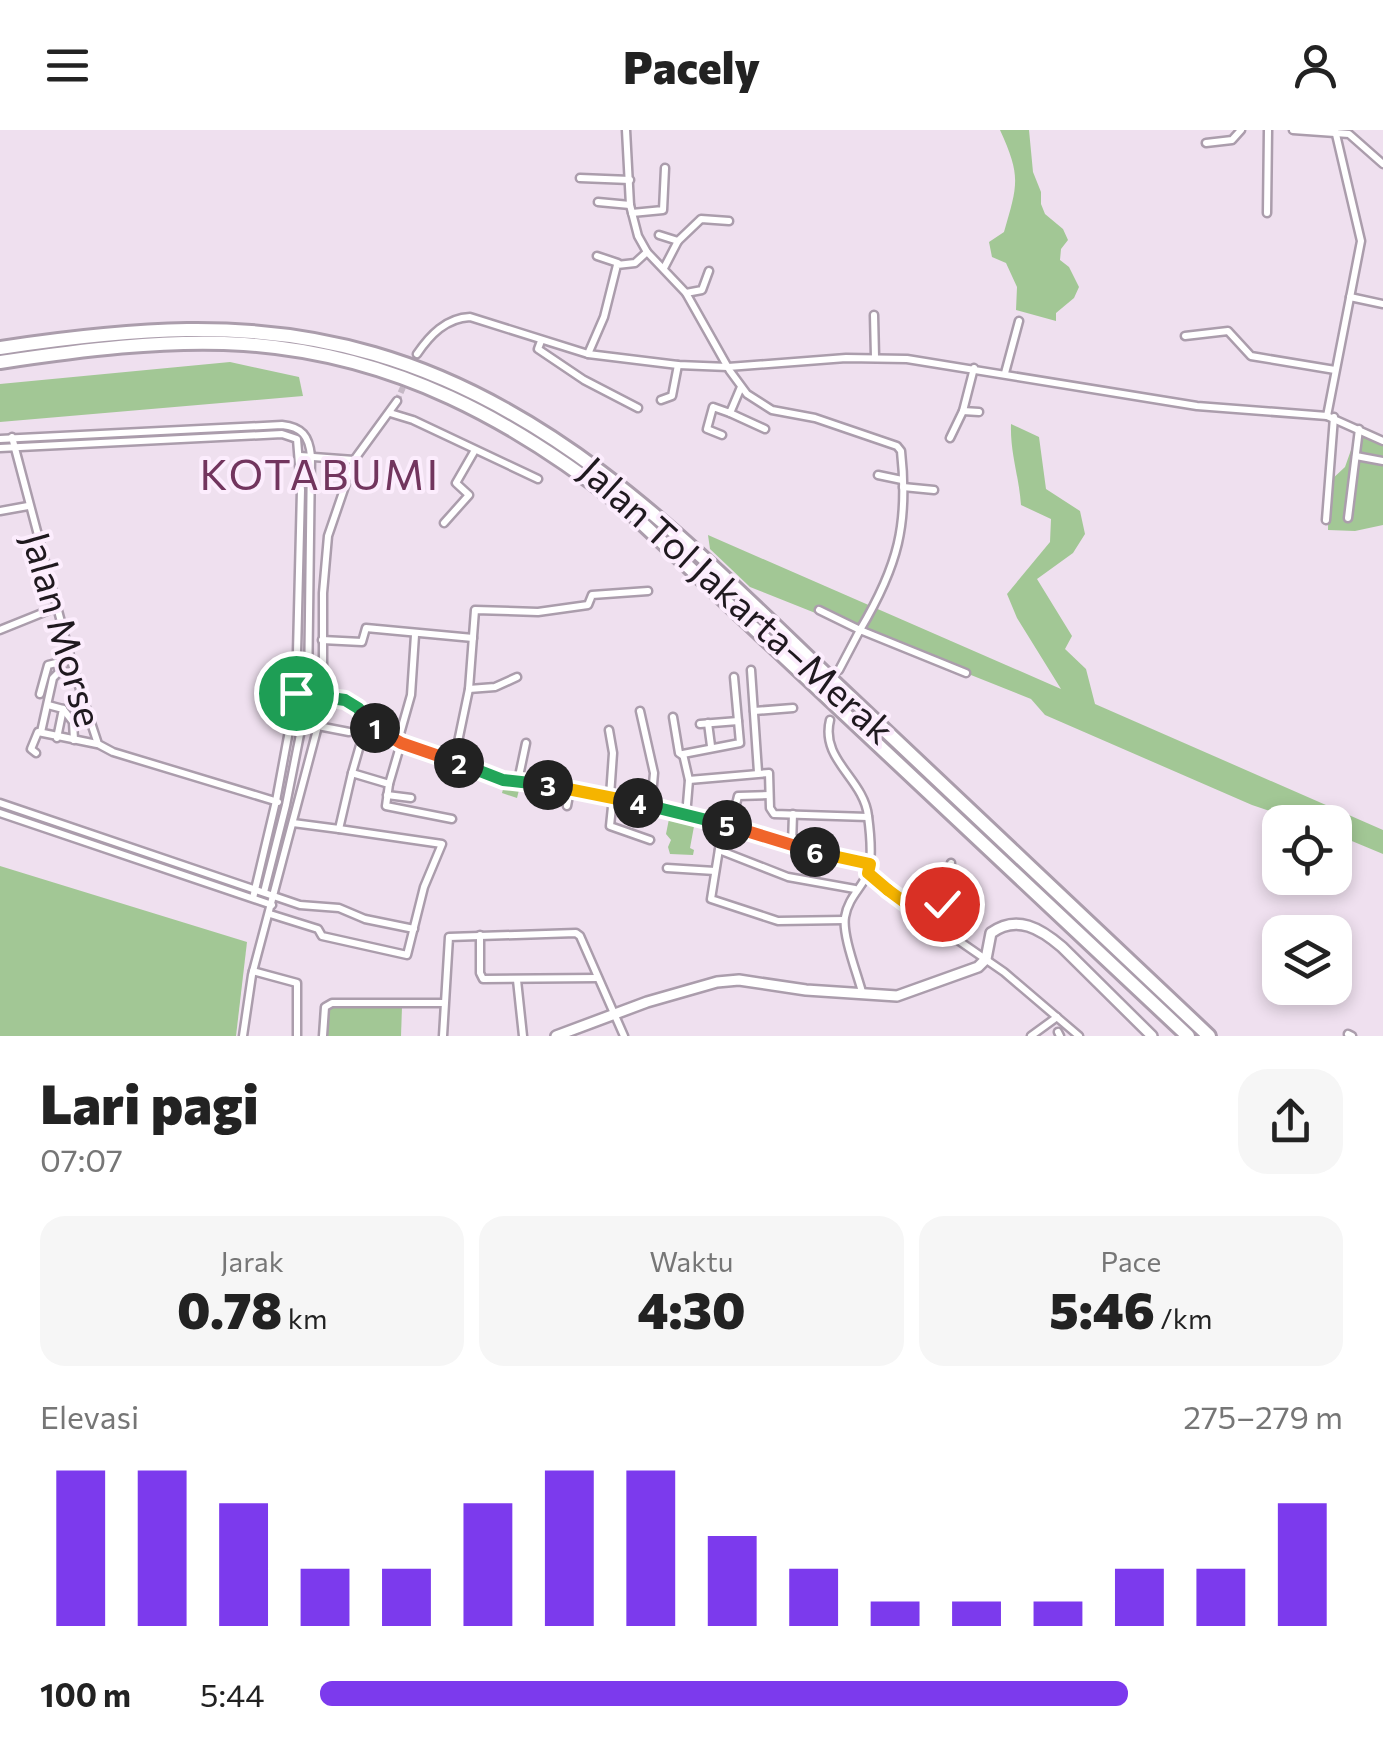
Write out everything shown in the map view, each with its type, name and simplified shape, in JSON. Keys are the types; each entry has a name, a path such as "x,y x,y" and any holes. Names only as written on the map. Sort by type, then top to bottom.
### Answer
{"highway":[{"name":"Jalan Tol Jakarta–Merak","path":"0,348 158,329 247,330 373,353 450,381 521,416 595,466 708,564 1208,1036"},
{"name":"Jalan Tol Jakarta–Merak","path":"0,362 189,343 262,346 351,362 399,376 504,422 570,464 630,512 1188,1036"}],"street":[{"path":"626,130 631,208 638,236 647,252 686,293 741,386 762,407 815,418 897,446 901,454 904,517 896,553 839,670"},
{"path":"1206,143 1232,140 1241,130"},
{"path":"1267,213 1268,130"},
{"path":"1293,130 1353,136 1383,164"},
{"path":"1326,520 1335,370 1361,234 1336,133"},
{"path":"598,202 664,210 665,168"},
{"path":"580,178 630,180"},
{"path":"664,268 678,241 700,219 729,222"},
{"path":"658,236 678,241"},
{"path":"597,256 620,264 635,264 647,252"},
{"path":"588,354 620,264"},
{"path":"686,293 702,290 709,271"},
{"path":"1350,297 1383,304"},
{"path":"874,315 875,358"},
{"path":"418,354 439,328 464,317 490,321 588,354 728,367 875,358 974,368 1196,406 1330,417 1383,441"},
{"path":"1004,373 1018,321"},
{"path":"1185,336 1228,331 1251,356 1335,370"},
{"path":"542,341 538,349 556,363 638,408"},
{"path":"661,400 672,396 678,365"},
{"path":"950,438 963,411 974,368"},
{"path":"730,413 741,386"},
{"path":"243,1036 253,971 318,726 323,696 328,536 354,460 397,402"},
{"path":"722,435 707,430 712,407 765,429"},
{"path":"963,411 979,412"},
{"path":"390,413 538,479"},
{"path":"0,439 296,426 311,456 308,694 263,897"},
{"path":"1348,518 1360,429"},
{"path":"0,448 282,434 301,437"},
{"name":"Jalan Morse","path":"12,437 74,671 98,744 112,752 286,805"},
{"path":"254,894 296,693 301,437"},
{"path":"444,523 469,495 456,483 475,450"},
{"path":"300,456 354,460"},
{"path":"1356,456 1383,462"},
{"path":"878,475 934,490"},
{"path":"302,490 311,490"},
{"path":"0,510 28,506"},
{"path":"454,762 469,690 476,610 551,610 588,605 592,595 648,591"},
{"path":"0,630 57,607"},
{"path":"819,610 966,673"},
{"path":"322,640 362,642 366,628 473,638"},
{"path":"414,635 411,695 386,806 452,818"},
{"path":"40,694 48,664 56,663 61,672"},
{"path":"750,670 758,772"},
{"path":"41,733 53,678 61,672 74,671"},
{"path":"682,755 711,746 740,744 734,677"},
{"path":"469,690 517,678"},
{"path":"296,693 351,703 363,713 366,722 339,829"},
{"path":"48,705 63,709 73,722 74,740"},
{"path":"754,712 793,708"},
{"path":"57,738 63,709"},
{"path":"640,711 654,773 652,807"},
{"path":"672,716 689,780 686,816"},
{"path":"830,720 832,751 862,791 868,817 868,873 855,889 844,920 862,992"},
{"path":"711,746 704,723 738,721"},
{"path":"366,722 399,742 503,780 611,796 870,864"},
{"path":"318,726 350,732"},
{"path":"609,730 613,752 610,826 650,840"},
{"path":"36,753 31,749 35,734 41,733 98,744"},
{"path":"518,781 526,742"},
{"path":"352,774 389,784"},
{"path":"689,780 770,774 772,812 868,817"},
{"path":"567,806 570,790"},
{"path":"387,795 411,798"},
{"path":"769,795 739,795 719,850 711,899 778,920 844,920"},
{"path":"0,804 38,821 273,901 338,908 365,919 414,929"},
{"path":"0,813 38,821"},
{"path":"792,845 793,814"},
{"path":"270,914 318,930 322,936 405,956 424,887 442,844 293,823"},
{"path":"719,850 788,877 855,889"},
{"path":"930,921 936,906 944,902 952,863"},
{"path":"667,868 715,871"},
{"path":"868,873 986,959 1080,1036"},
{"path":"556,1036 615,1013 728,980 806,990 906,995 978,967 986,959 991,933 999,927 1024,924 1062,947 1152,1036"},
{"path":"443,1036 450,937 576,933 624,1036"},
{"path":"480,935 481,978 598,978"},
{"path":"253,971 297,983 297,1036"},
{"path":"517,980 523,1036"},
{"path":"324,1036 325,1007 332,1003 444,1003"},
{"path":"1031,1036 1057,1017"}],"green space":[{"path":"1000,130 1029,130 1041,204 1068,240 1061,249 1060,260 1069,267 1079,287 1074,298 1056,313 1056,321 1016,310 1017,287 1006,263 992,257 989,242 1004,232 1015,180"},
{"path":"230,362 299,377 303,396 0,422 0,384"},
{"path":"1011,424 1039,437 1046,489 1080,511 1085,534 1073,553 1037,579 1072,636 1065,649 1086,669 1095,704 1326,805 1262,805 1262,808 1252,805 1045,715 1031,699 750,587 710,549 708,535 1061,689 1017,618 1007,594 1050,542 1051,519 1021,505"},
{"path":"1357,433 1383,446 1383,525 1355,531 1328,530 1329,482 1345,467"},
{"path":"505,782 568,791 564,804 539,797 529,788 519,790 517,798 502,793"},
{"path":"670,814 695,821 690,848 693,855 670,854 671,840 666,834"},
{"path":"1352,816 1383,830 1383,854 1352,841"},
{"path":"0,866 247,942 236,1036 0,1036"},
{"path":"328,1007 402,1007 401,1036 326,1036"}],"tunnel":[{"path":"397,401 407,378"}],"district":[{"name":"KOTABUMI","path":"320,473"}],"route":[{"path":"296,693 345,700 385,736 503,780 610,796 870,864 868,873 876,882 930,921 936,906 942,904"}]}
